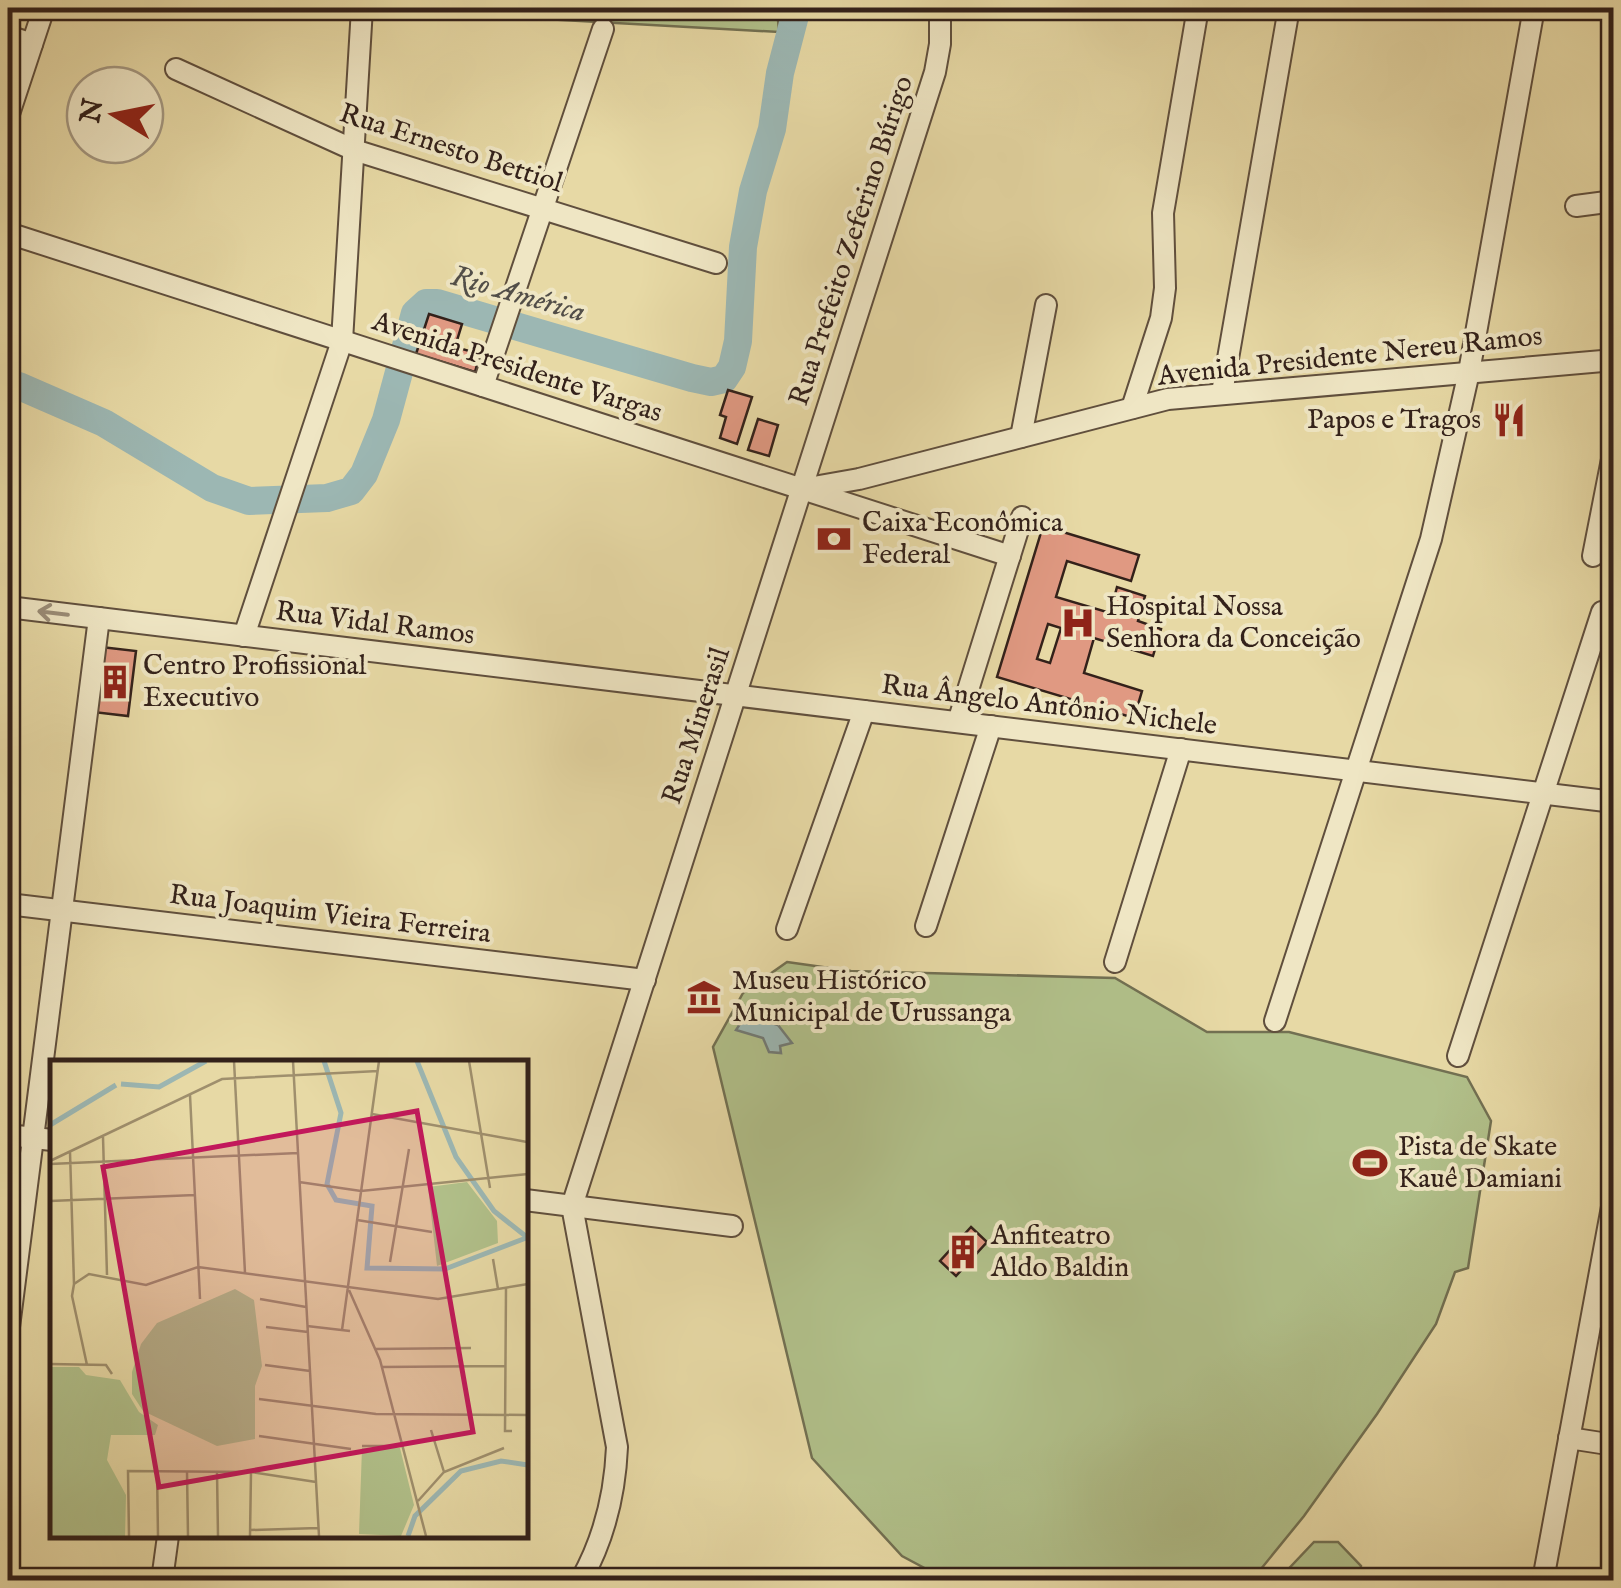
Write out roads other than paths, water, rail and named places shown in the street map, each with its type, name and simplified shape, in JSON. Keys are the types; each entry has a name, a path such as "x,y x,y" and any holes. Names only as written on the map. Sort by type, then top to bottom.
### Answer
{"street":[{"path":"8,117 44,8"},
{"path":"244,636 342,341 362,8"},
{"name":"Rua Prefeito Zeferino Búrigo","path":"802,489 934,72 940,44 940,8"},
{"path":"1132,408 1162,318 1163,213 1198,8"},
{"path":"1222,393 1290,8"},
{"path":"1275,1021 1431,539 1469,372 1534,8"},
{"path":"482,386 602,29"},
{"path":"8,36 32,44"},
{"name":"Rua Ernesto Bettiol","path":"176,69 354,150 716,263"},
{"path":"1576,206 1614,201"},
{"name":"Avenida Presidente Vargas","path":"8,233 1010,556"},
{"path":"1021,437 1046,306"},
{"name":"Avenida Presidente Nereu Ramos","path":"802,489 859,479 1168,399 1614,360"},
{"path":"1593,556 1614,448"},
{"name":"Rua Minerasil","path":"572,1206 802,489"},
{"path":"958,722 1022,517"},
{"name":"Rua Vidal Ramos","path":"8,608 736,696"},
{"path":"1458,1056 1602,612"},
{"path":"8,1335 43,1139 62,910 100,618"},
{"name":"Rua Ângelo Antônio Nichele","path":"736,696 1614,802"},
{"path":"786,929 864,711"},
{"path":"926,926 990,726"},
{"path":"1116,962 1181,749"},
{"name":"Rua Joaquim Vieira Ferreira","path":"8,904 645,980"},
{"path":"8,1134 43,1139"},
{"path":"1543,1580 1569,1438 1605,1292 1614,1196"},
{"path":"528,1200 732,1226"},
{"path":"572,1206 617,1447 609,1511 582,1580"},
{"path":"1569,1438 1614,1446"},
{"path":"162,1580 168,1538"}],"water":[{"path":"746,1015 778,1025 792,1043 780,1046 781,1053 769,1052 763,1038 736,1030"}],"waterway":[{"name":"Rio América","path":"8,384 104,423 212,488 249,501 327,498 351,491 364,474 386,420 415,313 426,303 692,378 711,382 724,379 732,367 738,341 743,247 753,191 772,129 780,73 797,8"}],"place":[{"name":"Papos e Tragos","path":"1509,420"},
{"name":"Caixa Econômica Federal","path":"834,539"},
{"name":"Hospital Nossa Senhora da Conceição","path":"1078,623"},
{"name":"Centro Profissional Executivo","path":"115,682"},
{"name":"Museu Histórico Municipal de Urussanga","path":"704,997"},
{"name":"Pista de Skate Kauê Damiani","path":"1370,1163"},
{"name":"Anfiteatro Aldo Baldin","path":"963,1252"}]}
